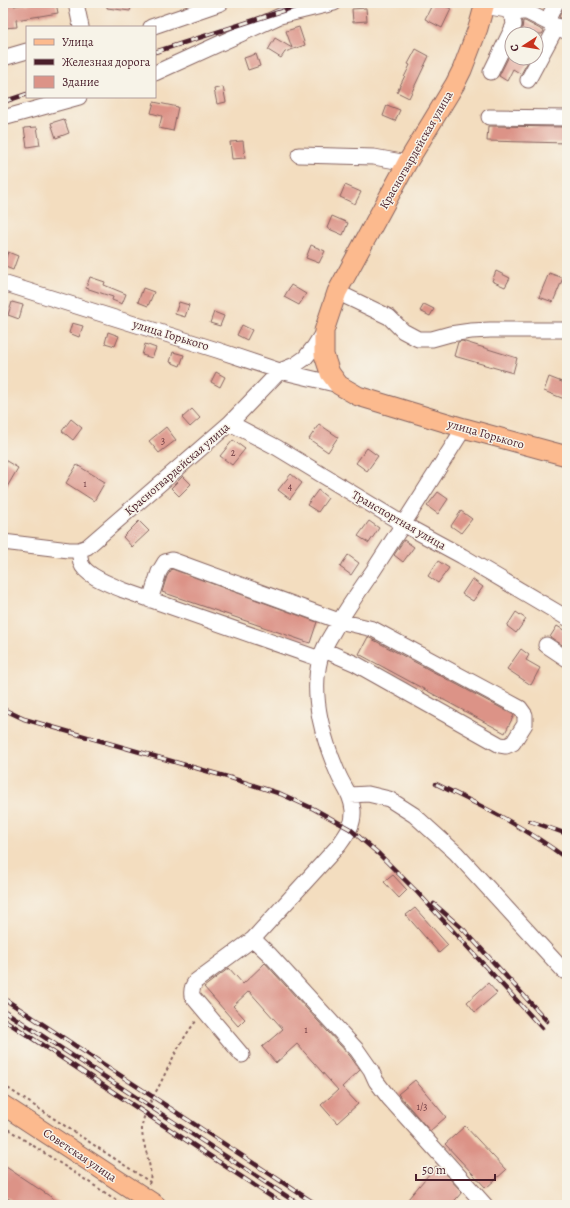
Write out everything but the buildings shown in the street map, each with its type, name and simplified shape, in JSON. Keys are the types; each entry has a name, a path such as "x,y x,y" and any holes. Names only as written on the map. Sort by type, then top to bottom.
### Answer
{"main road":[{"name":"Красногвардейская улица","path":"337,292 407,163 455,84 478,28 485,4"},
{"name":"улица Горького","path":"337,292 324,331 324,355 330,373 339,385 358,396 464,428 567,456"},
{"name":"Советская улица","path":"3,1105 147,1197"}],"lane":[{"path":"76,3 81,26"},
{"path":"154,26 221,3"},
{"path":"156,73 280,16 334,3"},
{"path":"510,13 522,3"},
{"path":"528,80 557,26 556,3"},
{"path":"485,4 510,13 527,12 557,26"},
{"path":"491,72 514,24 510,13"},
{"path":"3,58 26,51"},
{"path":"3,118 75,98"},
{"path":"489,117 567,118"},
{"path":"299,154 374,157 407,163"},
{"name":"улица Горького","path":"3,283 280,371 339,385"},
{"path":"337,292 389,317 403,331 418,339 432,339 450,334 471,331 567,330"},
{"name":"Красногвардейская улица","path":"79,550 87,547 230,423 280,371 295,365 305,358 324,331"},
{"name":"Транспортная улица","path":"230,423 276,447 403,524 462,556 567,618"},
{"path":"242,1055 192,996 191,990 196,980 253,939 339,845 350,829 353,811 350,795 340,778 327,746 318,706 317,689 322,654 339,621 464,428"},
{"path":"3,542 79,550 81,564 87,572 98,578 150,600 356,664 500,745 506,746 514,743 525,724 525,715 520,708 373,629 339,621 172,560 165,562 159,572 150,600"},
{"path":"546,645 567,659"},
{"path":"350,795 368,794 389,799 414,815 456,853 564,971"},
{"path":"253,939 270,955 357,1050 390,1098 485,1205"}],"path":[{"path":"3,1085 147,1197 151,1173 142,1131 143,1120 189,1029 204,1011"},
{"path":"3,1126 124,1205"},
{"path":"115,1205 118,1201"}],"railway":[{"path":"156,52 307,3"},
{"path":"3,102 26,94"},
{"path":"3,709 24,719 231,778 281,794 314,809 350,829 379,854 418,893 542,1028"},
{"path":"436,784 520,827 567,859"},
{"path":"530,821 567,834"},
{"path":"434,904 464,930 547,1021"},
{"path":"3,998 317,1205"},
{"path":"3,1010 300,1205"},
{"path":"3,1019 284,1205"}]}
